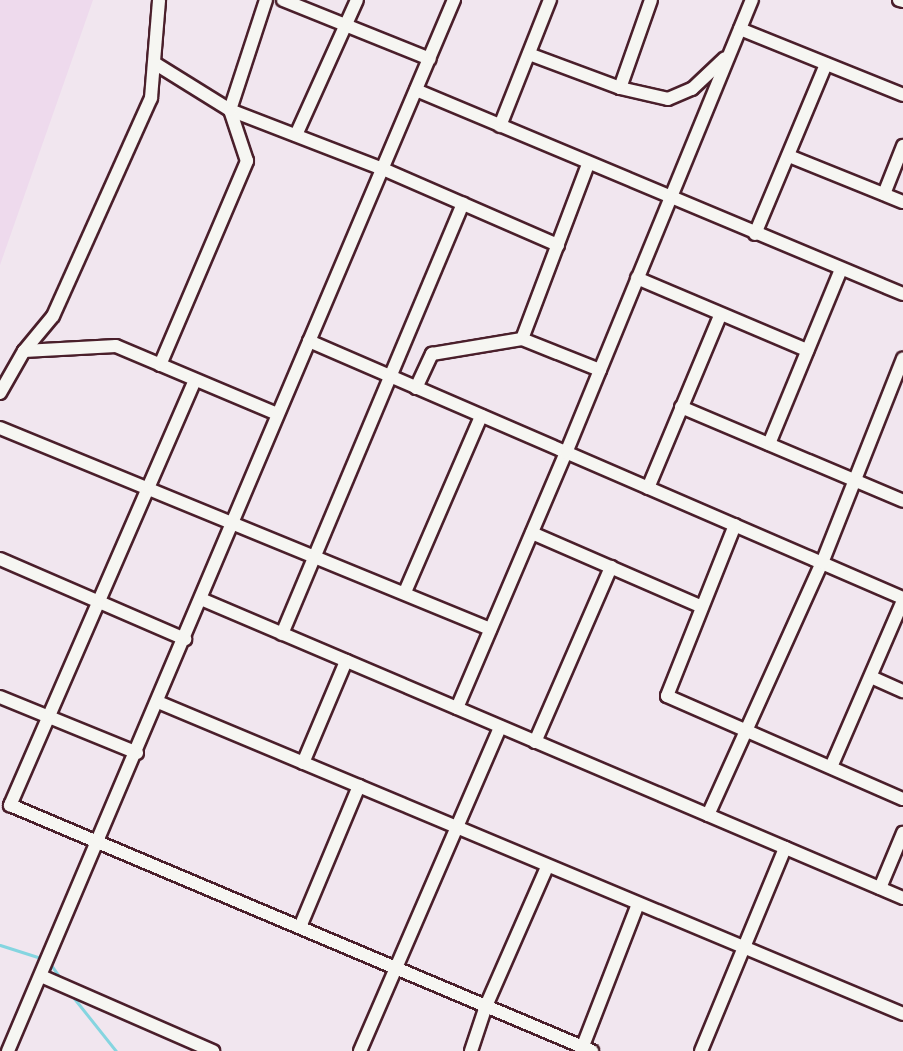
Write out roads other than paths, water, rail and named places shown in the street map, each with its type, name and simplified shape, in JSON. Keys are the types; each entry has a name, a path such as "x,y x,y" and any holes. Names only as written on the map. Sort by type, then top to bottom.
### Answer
{"street":[{"path":"0,393 24,351 53,316 151,98 156,64 159,0"},
{"path":"160,365 247,161 230,110 266,0"},
{"path":"283,0 430,59"},
{"path":"296,135 357,0"},
{"path":"8,1051 159,702 278,414 454,0"},
{"path":"500,126 550,0"},
{"path":"620,88 651,0"},
{"path":"456,708 567,453 752,0"},
{"path":"740,28 903,95"},
{"path":"529,54 620,88 668,99 692,89 729,55"},
{"path":"156,64 230,110 383,169 558,245"},
{"path":"754,234 789,156 826,64"},
{"path":"416,90 669,199 903,294"},
{"path":"884,194 903,146"},
{"path":"789,156 903,202"},
{"path":"522,339 588,164"},
{"path":"282,634 463,204"},
{"path":"769,444 841,269"},
{"path":"637,278 720,316 807,350"},
{"path":"648,488 720,316"},
{"path":"416,388 432,354 522,339 600,370"},
{"path":"309,342 903,599 831,768"},
{"path":"24,351 116,346 278,414"},
{"path":"708,815 822,563 903,358"},
{"path":"195,380 10,805 585,1050 638,904"},
{"path":"681,407 903,501"},
{"path":"405,592 481,416"},
{"path":"0,428 231,526 405,592 490,629"},
{"path":"735,525 667,696 903,799"},
{"path":"532,533 702,607"},
{"path":"0,559 185,639"},
{"path":"535,742 611,567"},
{"path":"201,599 903,898"},
{"path":"303,763 346,661"},
{"path":"871,677 903,691"},
{"path":"0,697 137,753"},
{"path":"159,702 547,867 903,1014"},
{"path":"360,1051 500,727"},
{"path":"300,927 359,786"},
{"path":"880,888 903,833"},
{"path":"701,1051 785,848"},
{"path":"471,1051 486,1006 547,867"},
{"path":"41,976 213,1051"}],"waterway":[{"path":"0,945 44,959"},
{"path":"49,962 61,979"},
{"path":"69,992 116,1051"}]}
